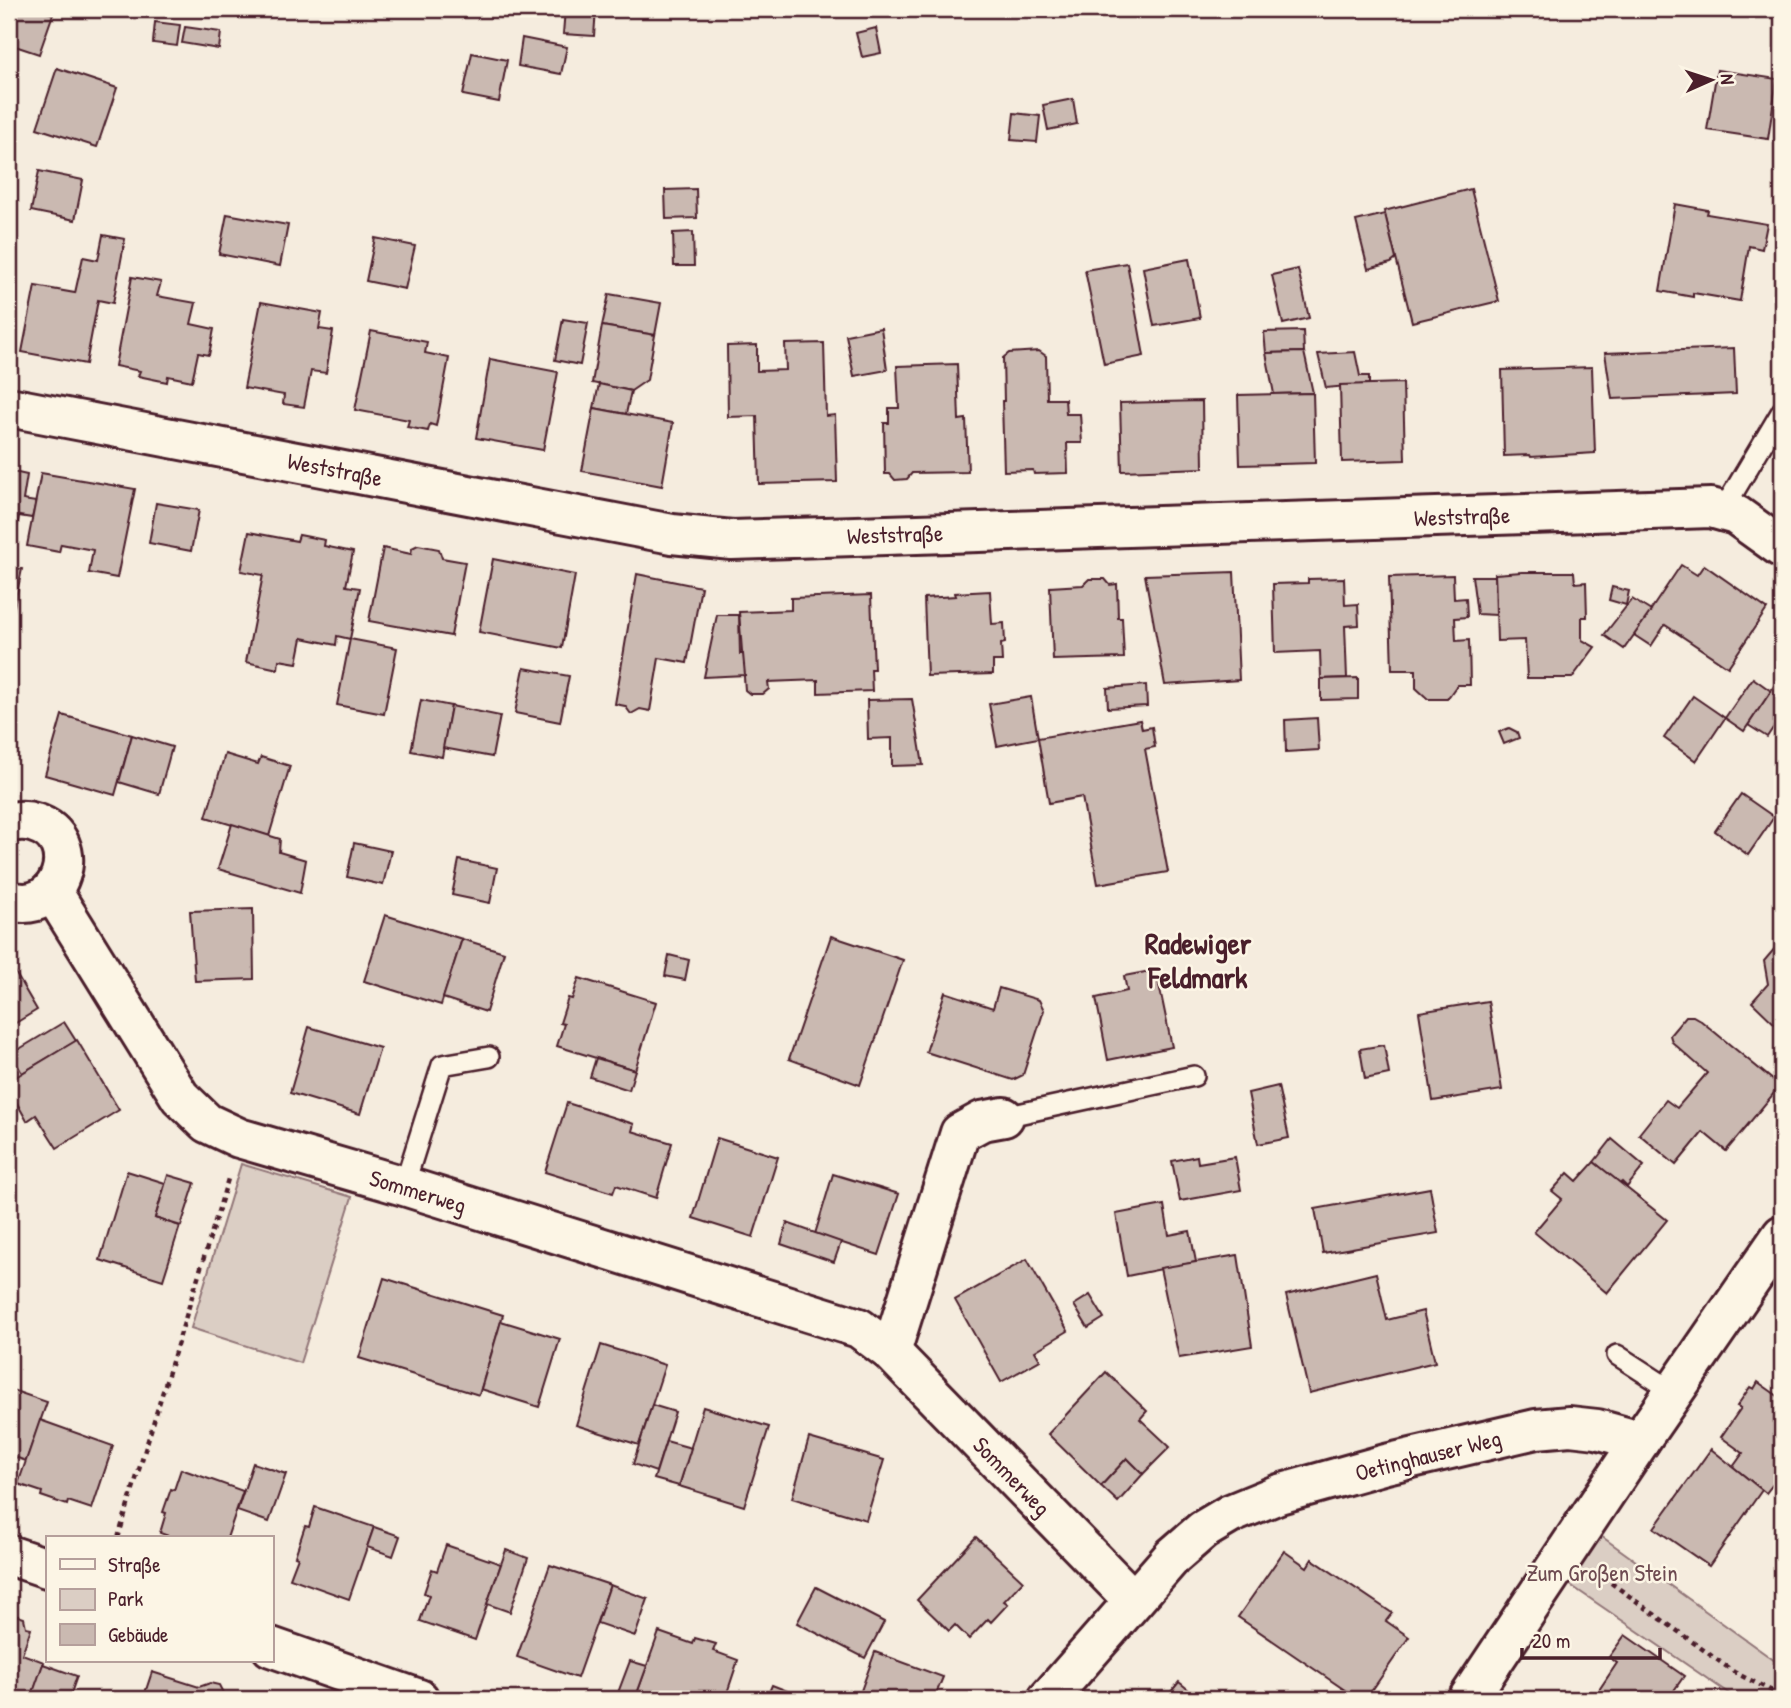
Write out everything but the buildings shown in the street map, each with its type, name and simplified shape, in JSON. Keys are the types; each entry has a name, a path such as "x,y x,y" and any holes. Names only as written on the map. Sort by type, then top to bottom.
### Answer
{"street":[{"name":"Weststraße","path":"9,407 672,534 732,540 1711,508 1736,515 1782,548"},
{"path":"9,823 27,820 51,831 59,842 64,868 52,891 40,899 27,903 9,900"},
{"name":"Sommerweg","path":"52,891 180,1097 207,1123 239,1138 404,1186 859,1328 891,1352 1133,1600"},
{"path":"891,1352 960,1133 982,1121 1004,1117"},
{"path":"1468,1699 1640,1441 1782,1235"},
{"name":"Oetinghauser Weg","path":"1048,1699 1173,1556 1203,1530 1230,1514 1279,1494 1387,1464 1536,1429 1570,1426 1640,1441"},
{"path":"9,1555 46,1569"},
{"path":"273,1648 419,1699"}],"lane":[{"path":"1723,510 1782,411"},
{"path":"404,1186 442,1065 489,1057"},
{"path":"1004,1117 1194,1076"},
{"path":"1617,1355 1674,1392"}],"path":[{"path":"119,1536 239,1138"},
{"path":"1568,1552 1734,1672 1782,1696"}],"green space":[{"path":"241,1164 352,1197 300,1363 191,1328"},
{"name":"Zum Großen Stein","path":"1594,1531 1782,1666 1782,1699 1737,1699 1563,1580"}],"district":[{"name":"Radewiger Feldmark","path":"1198,960"}]}
